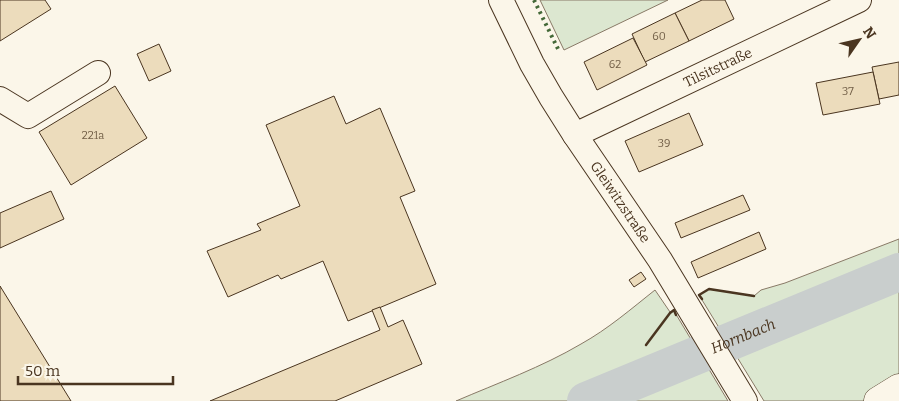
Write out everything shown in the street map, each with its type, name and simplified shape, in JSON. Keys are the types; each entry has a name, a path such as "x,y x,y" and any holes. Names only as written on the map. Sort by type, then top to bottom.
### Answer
{"highway":[{"path":"878,401 899,388"}],"street":[{"name":"Gleiwitzstraße","path":"501,0 532,64 575,135 660,260 739,391"},
{"name":"Tilsitstraße","path":"575,135 859,0"},
{"path":"0,98 28,116 98,73"}],"green space":[{"path":"540,0 668,0 564,50"},
{"path":"899,239 899,401 764,401 699,295 709,289 754,296 761,290 785,283"},
{"path":"655,290 670,312 674,311 728,401 456,401 566,352 601,332"}],"building":[{"path":"0,0 45,0 51,9 0,41"},
{"path":"702,0 725,0 734,19 689,41 675,13"},
{"path":"675,13 689,41 645,62 632,34"},
{"path":"633,38 647,65 597,90 584,62"},
{"path":"159,44 171,71 149,81 137,54"},
{"path":"899,62 899,95 879,99 872,67"},
{"path":"873,72 880,104 823,115 816,83"},
{"path":"115,86 147,138 71,185 39,132"},
{"path":"334,96 346,124 380,108 415,191 400,197 436,284 348,321 323,261 281,279 278,275 228,297 207,251 261,230 257,224 300,206 266,125"},
{"path":"689,113 703,145 639,172 625,141"},
{"path":"51,191 64,219 0,248 0,213"},
{"path":"743,195 750,210 681,238 675,223"},
{"path":"759,232 766,249 698,278 691,262"},
{"path":"641,272 646,279 634,287 629,280"},
{"path":"0,286 71,401 0,401"},
{"path":"380,307 388,327 403,320 422,364 335,401 210,401 380,330 372,310"}],"waterway":[{"name":"Hornbach","path":"586,401 899,272"}],"hedge":[{"path":"534,0 559,51"}],"wall":[{"path":"702,299 699,295 709,289 754,296"},
{"path":"646,345 670,313 674,310 676,315"}]}
